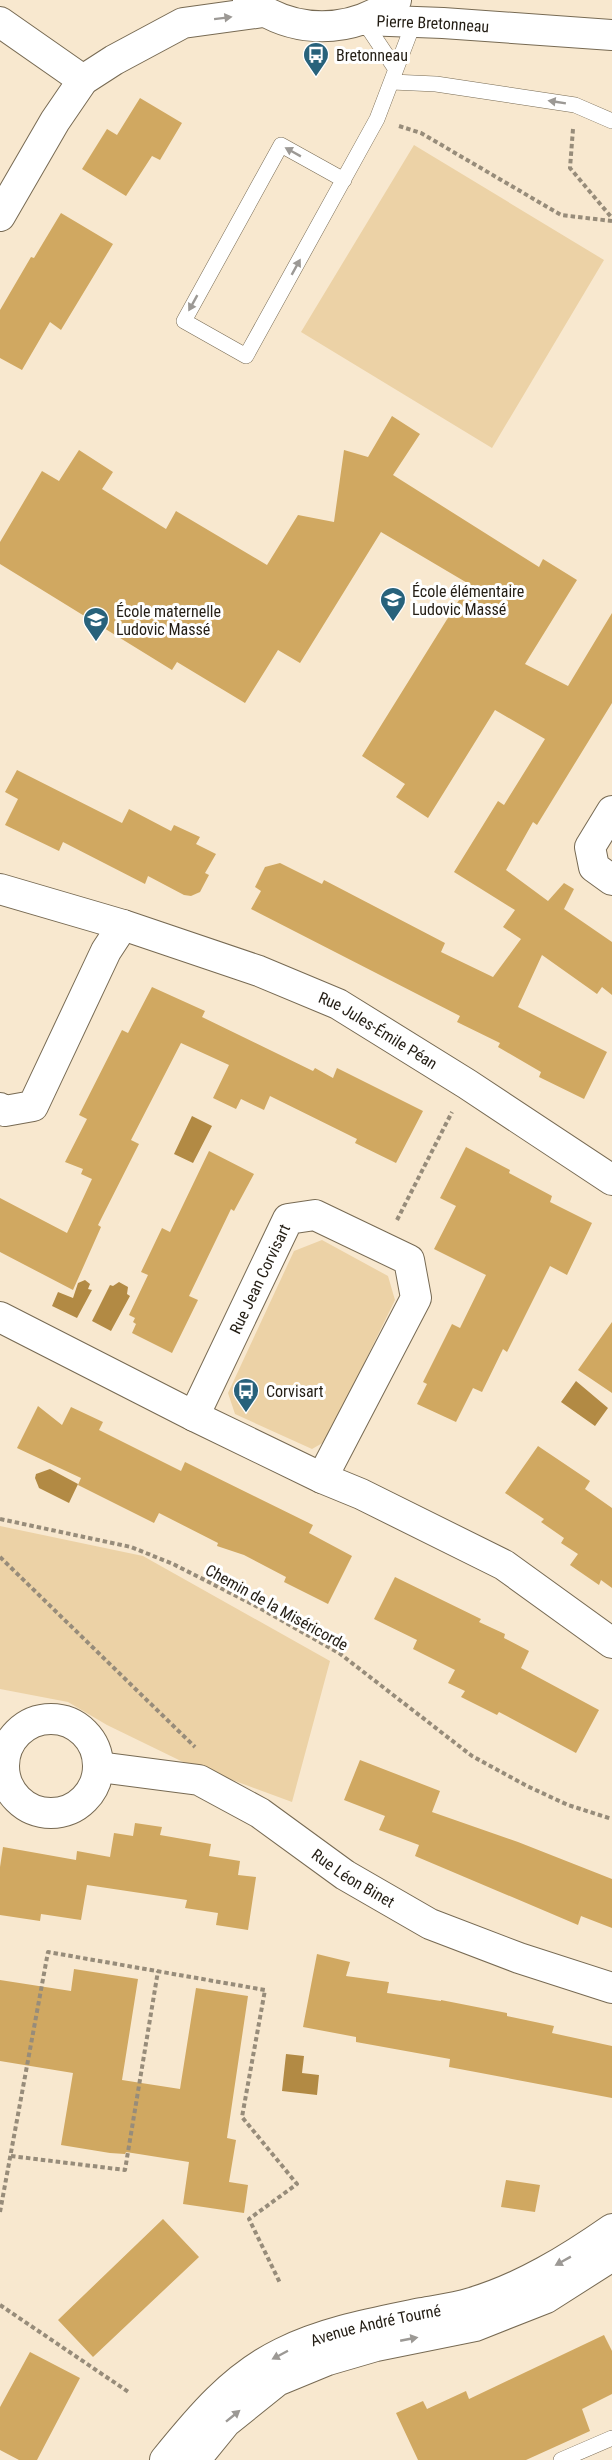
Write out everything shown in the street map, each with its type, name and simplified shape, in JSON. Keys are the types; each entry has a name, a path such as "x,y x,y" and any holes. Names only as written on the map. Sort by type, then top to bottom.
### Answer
{"street":[{"name":"Pierre Bretonneau","path":"458,0 504,27"},
{"path":"0,216 55,121 83,80 189,12 255,6 295,25 330,27 363,20 385,9 405,11"},
{"name":"Pierre Bretonneau","path":"405,11 504,27 612,35"},
{"path":"0,22 83,80"},
{"path":"612,811 590,847 594,867 612,880"},
{"name":"Rue Jules-Émile Péan","path":"0,889 123,926 259,971 338,1004 467,1084 612,1180"},
{"path":"0,1108 5,1111 33,1107 106,951 123,926"},
{"name":"Rue Jean Corvisart","path":"194,1416 288,1219 315,1215 409,1260 416,1298 322,1478"},
{"path":"0,1317 194,1416 322,1478 361,1494 504,1565 612,1643"},
{"path":"0,1341 44,1339"},
{"path":"52,1718 67,1721 80,1728 90,1738 97,1752 99,1767 96,1783 87,1797 75,1808 59,1813 43,1813 27,1807 15,1796 2,1766 13,1738 24,1727 37,1720 52,1718"},
{"name":"Rue Léon Binet","path":"99,1767 199,1780 260,1813 345,1875 430,1924 519,1958 612,1988"},
{"name":"Avenue André Tourné","path":"165,2460 232,2385 280,2354 325,2334 470,2304 515,2287 585,2248 612,2229"},
{"name":"Avenue André Tourné","path":"195,2460 226,2422 277,2382 328,2360 376,2346 475,2326 546,2298 612,2256"}],"lane":[{"path":"344,180 280,145 184,321 246,356 344,180 377,119 393,75 405,11"},
{"path":"363,20 393,75 436,84 575,105 612,121"},
{"path":"561,2460 612,2438"}],"path":[{"path":"575,105 570,168 612,220"},
{"path":"377,119 421,133 561,215 612,220"},
{"path":"383,1248 467,1084"},
{"name":"Chemin de la Miséricorde","path":"0,1519 131,1547 173,1564 258,1607 339,1653 472,1756 568,1805 612,1819"},
{"path":"0,1557 197,1749 199,1780"},
{"path":"0,2209 48,1952 265,1990 242,2117 297,2184 249,2219 280,2283"},
{"path":"10,2156 125,2170 158,1971"},
{"path":"0,2305 130,2393"}],"shaded area":[{"path":"414,145 604,260 492,448 301,332"},
{"path":"192,1116 212,1126 193,1163 174,1154"},
{"path":"322,1240 388,1276 395,1300 326,1441 312,1449 235,1414 228,1393 294,1251"},
{"path":"85,1280 90,1284 88,1289 92,1290 77,1318 52,1306 58,1292 73,1298 78,1283"},
{"path":"119,1282 128,1287 127,1294 130,1296 111,1331 92,1321 110,1285 113,1286"},
{"path":"576,1381 608,1408 595,1426 561,1402"},
{"path":"50,1469 78,1484 69,1503 39,1488 35,1478 36,1474"},
{"path":"0,1526 143,1556 330,1661 292,1802 181,1761 107,1725 68,1702 0,1689"},
{"path":"286,2054 304,2056 302,2073 319,2075 317,2095 282,2091"}],"building":[{"path":"140,98 182,123 160,160 152,156 126,196 82,169 107,129 117,135"},
{"path":"61,213 113,244 61,330 50,322 22,370 0,358 0,310 31,257 34,258"},
{"path":"392,416 420,434 393,475 539,567 543,559 577,580 525,664 568,686 612,613 612,703 537,825 533,822 506,870 548,901 564,883 574,889 564,909 612,942 612,995 602,987 597,994 542,955 518,1007 607,1052 584,1099 539,1077 541,1072 498,1047 500,1043 457,1022 460,1016 251,909 261,891 255,887 265,867 280,863 322,884 324,880 445,943 441,952 493,977 521,939 503,927 515,910 454,872 498,801 504,805 545,739 495,710 428,818 396,797 405,784 362,756 469,584 381,532 300,663 278,650 245,703 177,662 172,670 0,564 0,542 42,471 59,481 79,450 113,472 102,489 166,529 176,511 267,565 298,515 334,522 344,450 368,457"},
{"path":"17,770 122,823 129,809 171,831 174,825 200,837 196,844 216,854 205,873 209,875 200,892 191,896 184,895 148,876 145,884 63,842 59,851 5,825 18,799 5,792"},
{"path":"152,987 205,1011 202,1017 313,1071 315,1068 333,1078 337,1068 423,1111 396,1163 355,1143 357,1139 270,1096 264,1110 241,1099 236,1109 213,1098 229,1065 181,1043 131,1140 139,1144 98,1225 101,1227 73,1290 0,1252 0,1198 67,1233 92,1179 81,1174 83,1169 65,1162 87,1119 79,1115 122,1030 128,1033"},
{"path":"466,1147 552,1196 550,1202 592,1223 567,1275 550,1266 507,1352 503,1349 482,1392 473,1388 456,1422 417,1404 427,1384 423,1382 452,1324 460,1328 486,1275 434,1249 456,1206 440,1198"},
{"path":"209,1151 254,1174 234,1211 231,1209 189,1296 198,1300 172,1353 132,1333 136,1324 133,1322 135,1318 129,1315 148,1275 141,1272 162,1228 170,1232"},
{"path":"612,1322 612,1393 578,1370"},
{"path":"38,1406 62,1425 71,1407 103,1422 99,1430 181,1471 185,1462 313,1525 309,1533 352,1556 328,1604 284,1582 286,1577 244,1555 217,1546 218,1543 159,1513 154,1523 78,1485 81,1478 17,1448"},
{"path":"538,1446 590,1481 585,1489 612,1508 612,1588 601,1580 599,1585 570,1565 578,1554 561,1543 564,1538 541,1522 544,1519 505,1493"},
{"path":"395,1577 481,1619 479,1622 505,1634 504,1638 529,1651 521,1668 599,1710 576,1753 499,1712 497,1715 461,1697 465,1691 448,1683 455,1670 413,1649 417,1640 374,1619"},
{"path":"360,1760 440,1791 432,1812 518,1842 612,1879 612,1928 581,1916 578,1925 415,1856 419,1845 379,1830 385,1816 344,1800"},
{"path":"135,1823 162,1827 160,1835 211,1844 209,1856 240,1861 238,1875 256,1877 248,1930 216,1925 218,1913 185,1908 187,1900 87,1885 81,1920 41,1914 40,1921 0,1915 0,1867 3,1847 76,1860 77,1851 110,1857 114,1833 133,1836"},
{"path":"317,1954 350,1962 346,1976 389,1982 387,1993 441,2000 507,2013 507,2016 554,2026 552,2033 612,2046 612,2098 449,2067 450,2059 356,2042 356,2037 303,2027"},
{"path":"74,1969 138,1979 122,2080 180,2089 196,1988 248,1996 227,2138 236,2140 229,2182 248,2185 244,2213 183,2204 189,2162 61,2145 73,2073 0,2061 0,1980 71,1991"},
{"path":"506,2180 540,2185 535,2212 501,2207"},
{"path":"163,2219 199,2257 93,2357 58,2320"},
{"path":"604,2335 612,2351 612,2394 582,2409 590,2431 526,2460 418,2460 396,2413 423,2401 427,2409 466,2391 469,2399"},
{"path":"30,2352 80,2378 37,2460 19,2460 0,2450 0,2407"}],"place":[{"name":"Bretonneau","path":"316,78"},
{"name":"École élémentaire Ludovic Massé","path":"393,623"},
{"name":"École maternelle Ludovic Massé","path":"96,643"},
{"name":"Corvisart","path":"246,1414"}]}
